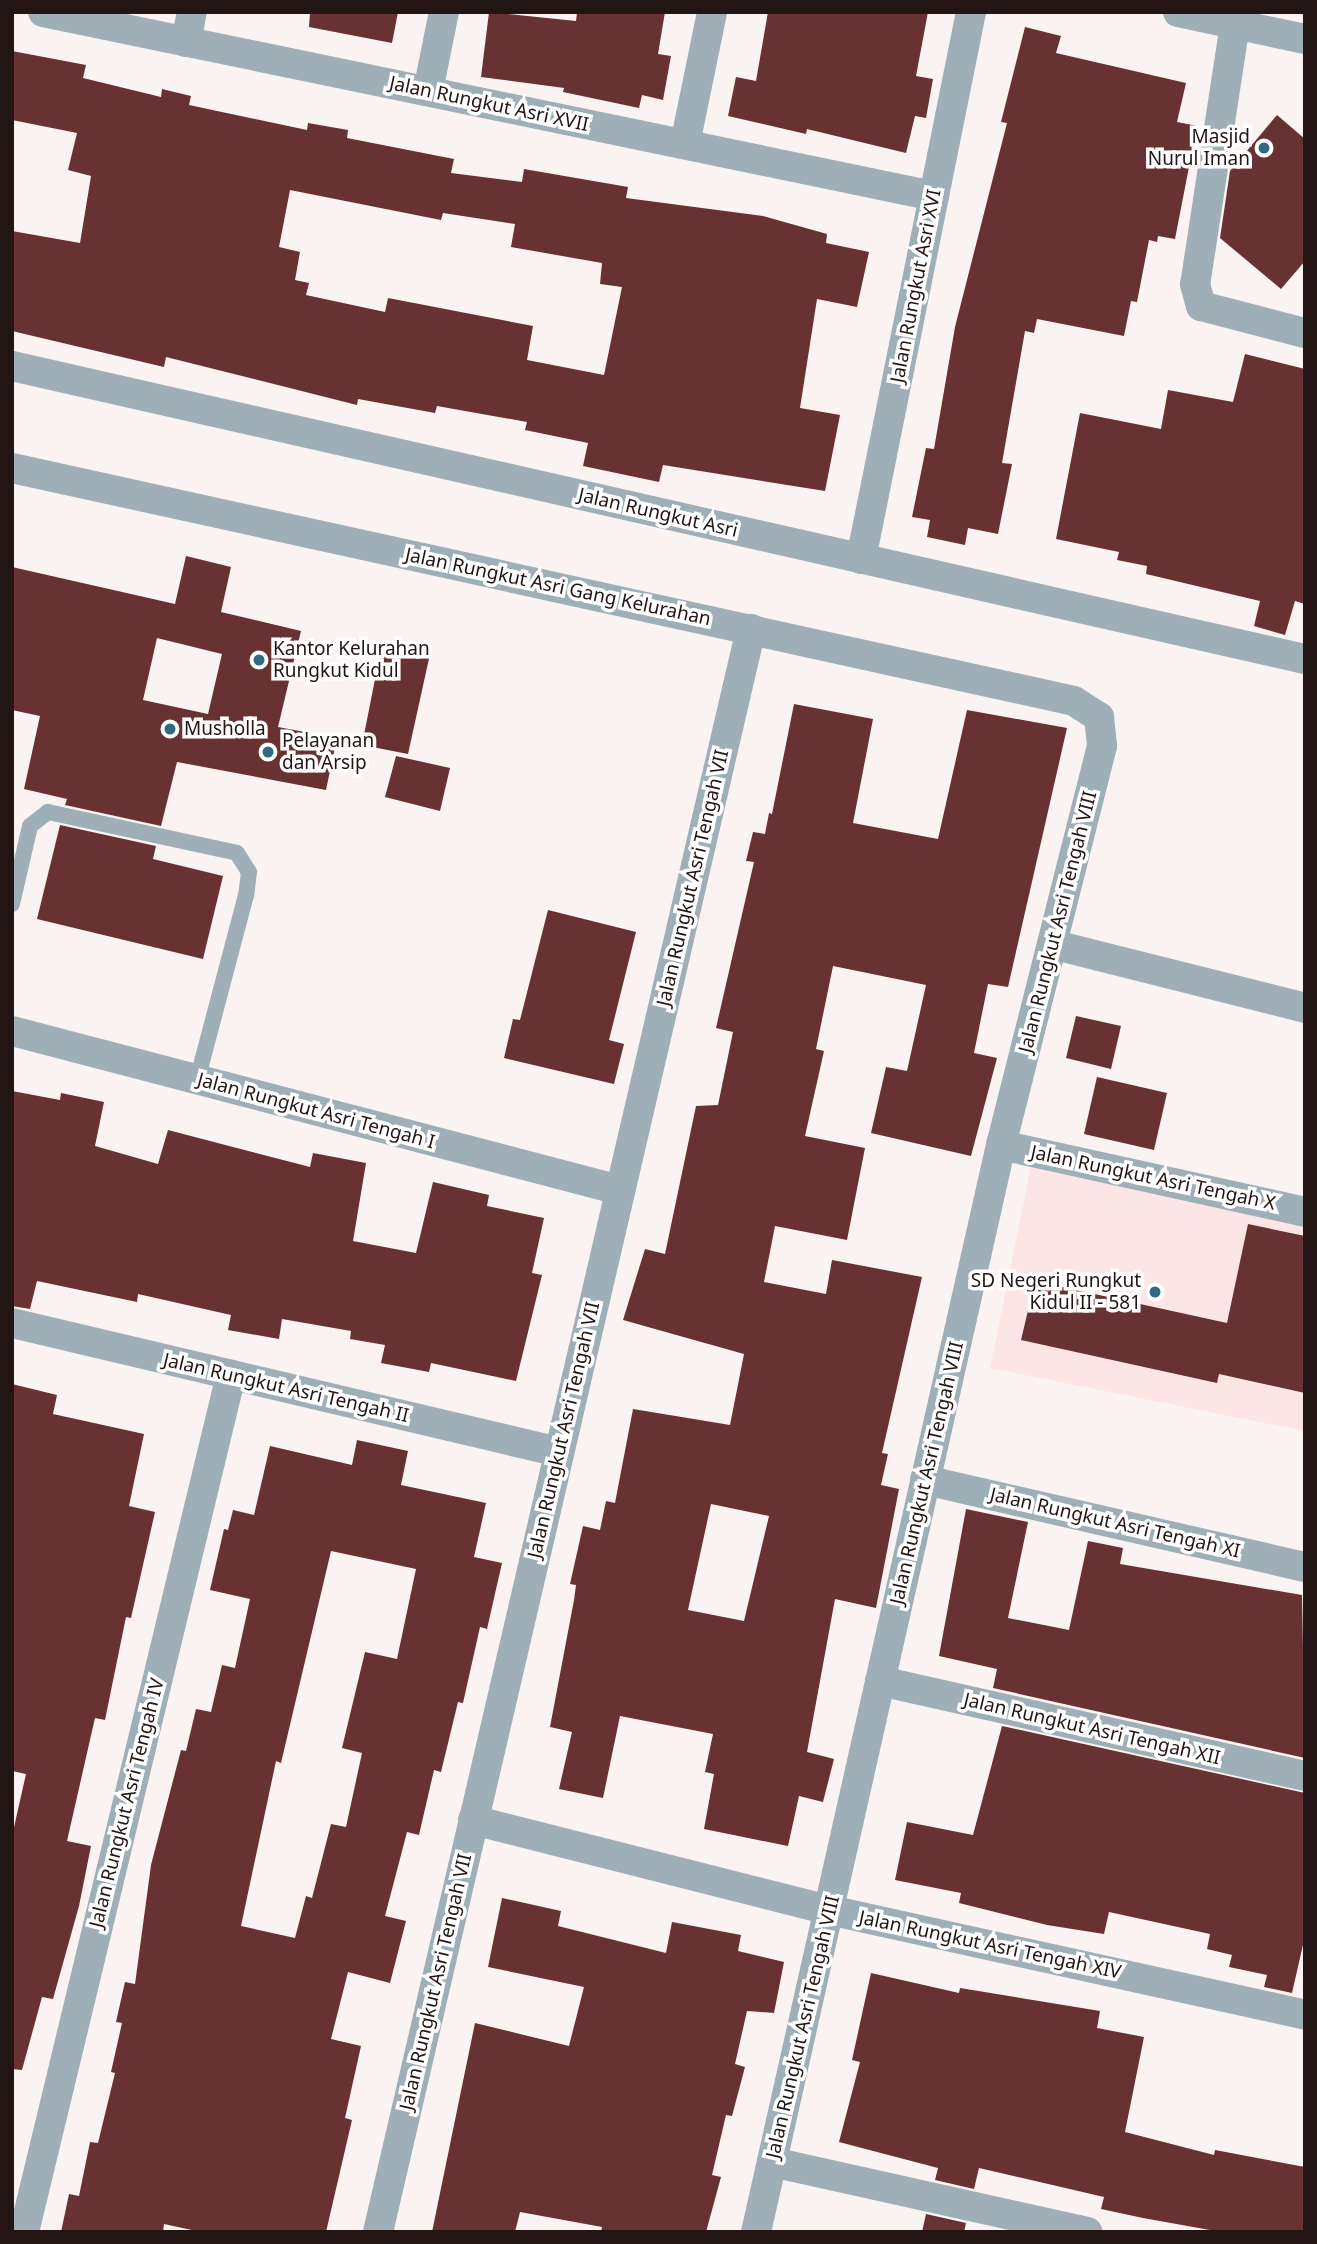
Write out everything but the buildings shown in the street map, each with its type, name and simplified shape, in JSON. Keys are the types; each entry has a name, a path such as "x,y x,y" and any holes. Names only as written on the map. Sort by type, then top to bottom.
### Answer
{"street":[{"name":"Jalan Rungkut Asri XVII","path":"43,12 934,196"},
{"path":"186,42 192,12"},
{"path":"428,91 444,12"},
{"path":"685,144 712,12"},
{"name":"Jalan Rungkut Asri XVI","path":"861,559 971,12"},
{"path":"1178,12 1305,39"},
{"path":"1235,24 1195,284 1201,306 1305,333"},
{"name":"Jalan Rungkut Asri","path":"12,366 1305,659"},
{"name":"Jalan Rungkut Asri Gang Kelurahan","path":"12,468 1074,701 1099,717"},
{"name":"Jalan Rungkut Asri Tengah VII","path":"378,2232 751,629"},
{"name":"Jalan Rungkut Asri Tengah VIII","path":"757,2232 1001,1145 1055,945 1102,746 1099,717"},
{"path":"1055,945 1305,1008"},
{"name":"Jalan Rungkut Asri Tengah I","path":"12,1031 620,1190"},
{"name":"Jalan Rungkut Asri Tengah X","path":"1001,1145 1305,1212"},
{"name":"Jalan Rungkut Asri Tengah II","path":"12,1323 559,1452"},
{"name":"Jalan Rungkut Asri Tengah IV","path":"24,2232 231,1375"},
{"name":"Jalan Rungkut Asri Tengah XI","path":"925,1480 1305,1567"},
{"name":"Jalan Rungkut Asri Tengah XII","path":"880,1681 1305,1776"},
{"name":"Jalan Rungkut Asri Tengah XIV","path":"473,1820 829,1910 1305,2015"},
{"path":"772,2162 1087,2232"}],"lane":[{"path":"12,904 30,826 48,812 237,853 249,872 246,895 197,1080"}],"shaded area":[{"name":"SD Negeri Rungkut Kidul II - 581","path":"1032,1162 1305,1217 1305,1431 990,1368"}],"place":[{"name":"Masjid Nurul Iman","path":"1264,148"},
{"name":"Kantor Kelurahan Rungkut Kidul","path":"259,660"},
{"name":"Musholla","path":"170,729"},
{"name":"Pelayanan dan Arsip","path":"268,752"},
{"name":"SD Negeri Rungkut Kidul II - 581","path":"1155,1292"}]}
